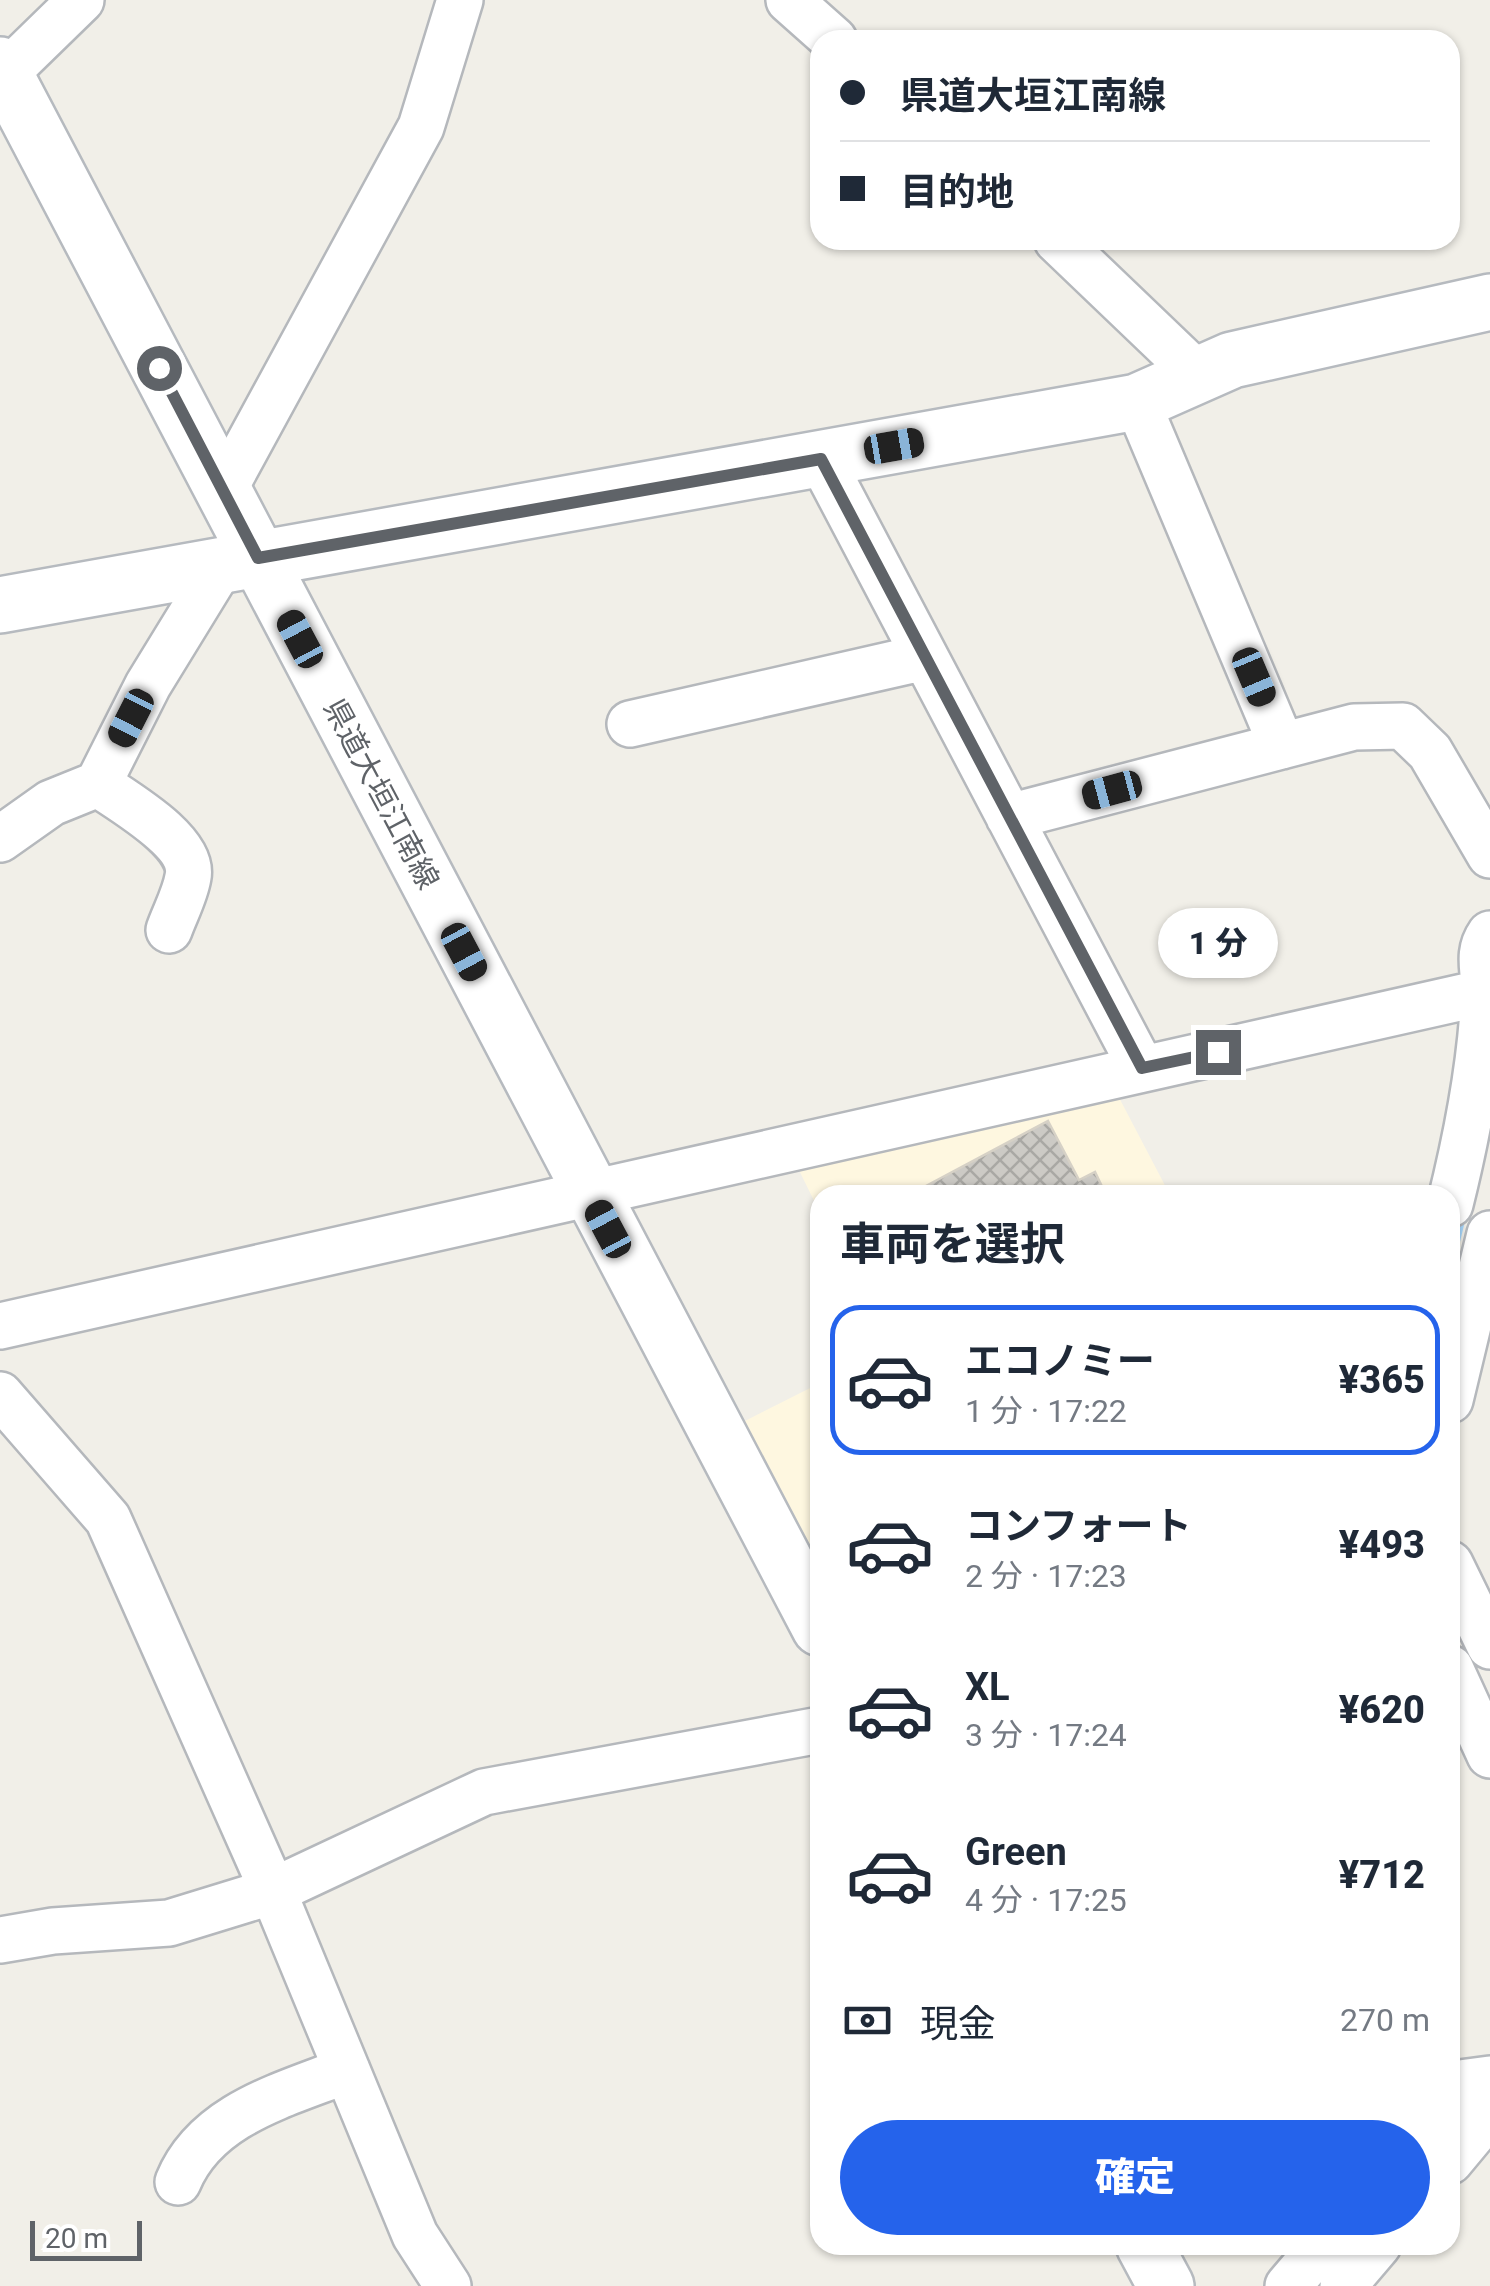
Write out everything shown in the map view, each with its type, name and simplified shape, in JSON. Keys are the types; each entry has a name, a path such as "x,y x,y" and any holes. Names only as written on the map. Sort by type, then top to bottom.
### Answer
{"main road":[{"name":"県道大垣江南線","path":"2,69 223,491 240,562 590,1196 810,1609"},
{"path":"0,605 1138,402 1232,360 1490,302"},
{"path":"1149,2255 1166,2286"}],"street":[{"path":"2,69 81,0"},
{"path":"223,491 421,127 460,0"},
{"path":"789,0 823,30"},
{"path":"1067,250 1196,373"},
{"path":"1138,402 1282,746"},
{"path":"821,459 1142,1068"},
{"path":"0,839 52,803 98,784 148,685 240,562"},
{"path":"630,724 926,658"},
{"path":"1010,817 1354,727 1403,726 1430,752 1490,855"},
{"path":"98,784 144,816 183,851 190,874 169,930"},
{"path":"1455,1185 1465,1143 1487,992 1481,947 1490,934"},
{"path":"0,1326 1487,992"},
{"path":"1460,1358 1490,1234"},
{"path":"0,1395 108,1519 273,1891 415,2235 448,2286"},
{"path":"1460,1585 1476,1618"},
{"path":"1460,1690 1490,1755"},
{"path":"0,1940 52,1931 169,1923 273,1891 484,1792 810,1732"},
{"path":"178,2182 186,2161 217,2127 347,2070"},
{"path":"1460,2083 1490,2079"},
{"path":"1460,2148 1490,2114"},
{"path":"1288,2286 1314,2255"},
{"path":"1343,2286 1369,2255"}],"shaded area":[{"path":"1114,1088 1165,1185 810,1185 810,1193 796,1164"},
{"path":"810,1388 810,1554 741,1423"}],"building":[{"path":"1048,1121 1079,1180 1095,1172 1101,1185 928,1185"}],"waterway":[{"path":"1460,1218 1462,1210"}],"route":[{"path":"159,368 258,558 821,459 1142,1068 1218,1052"}]}
